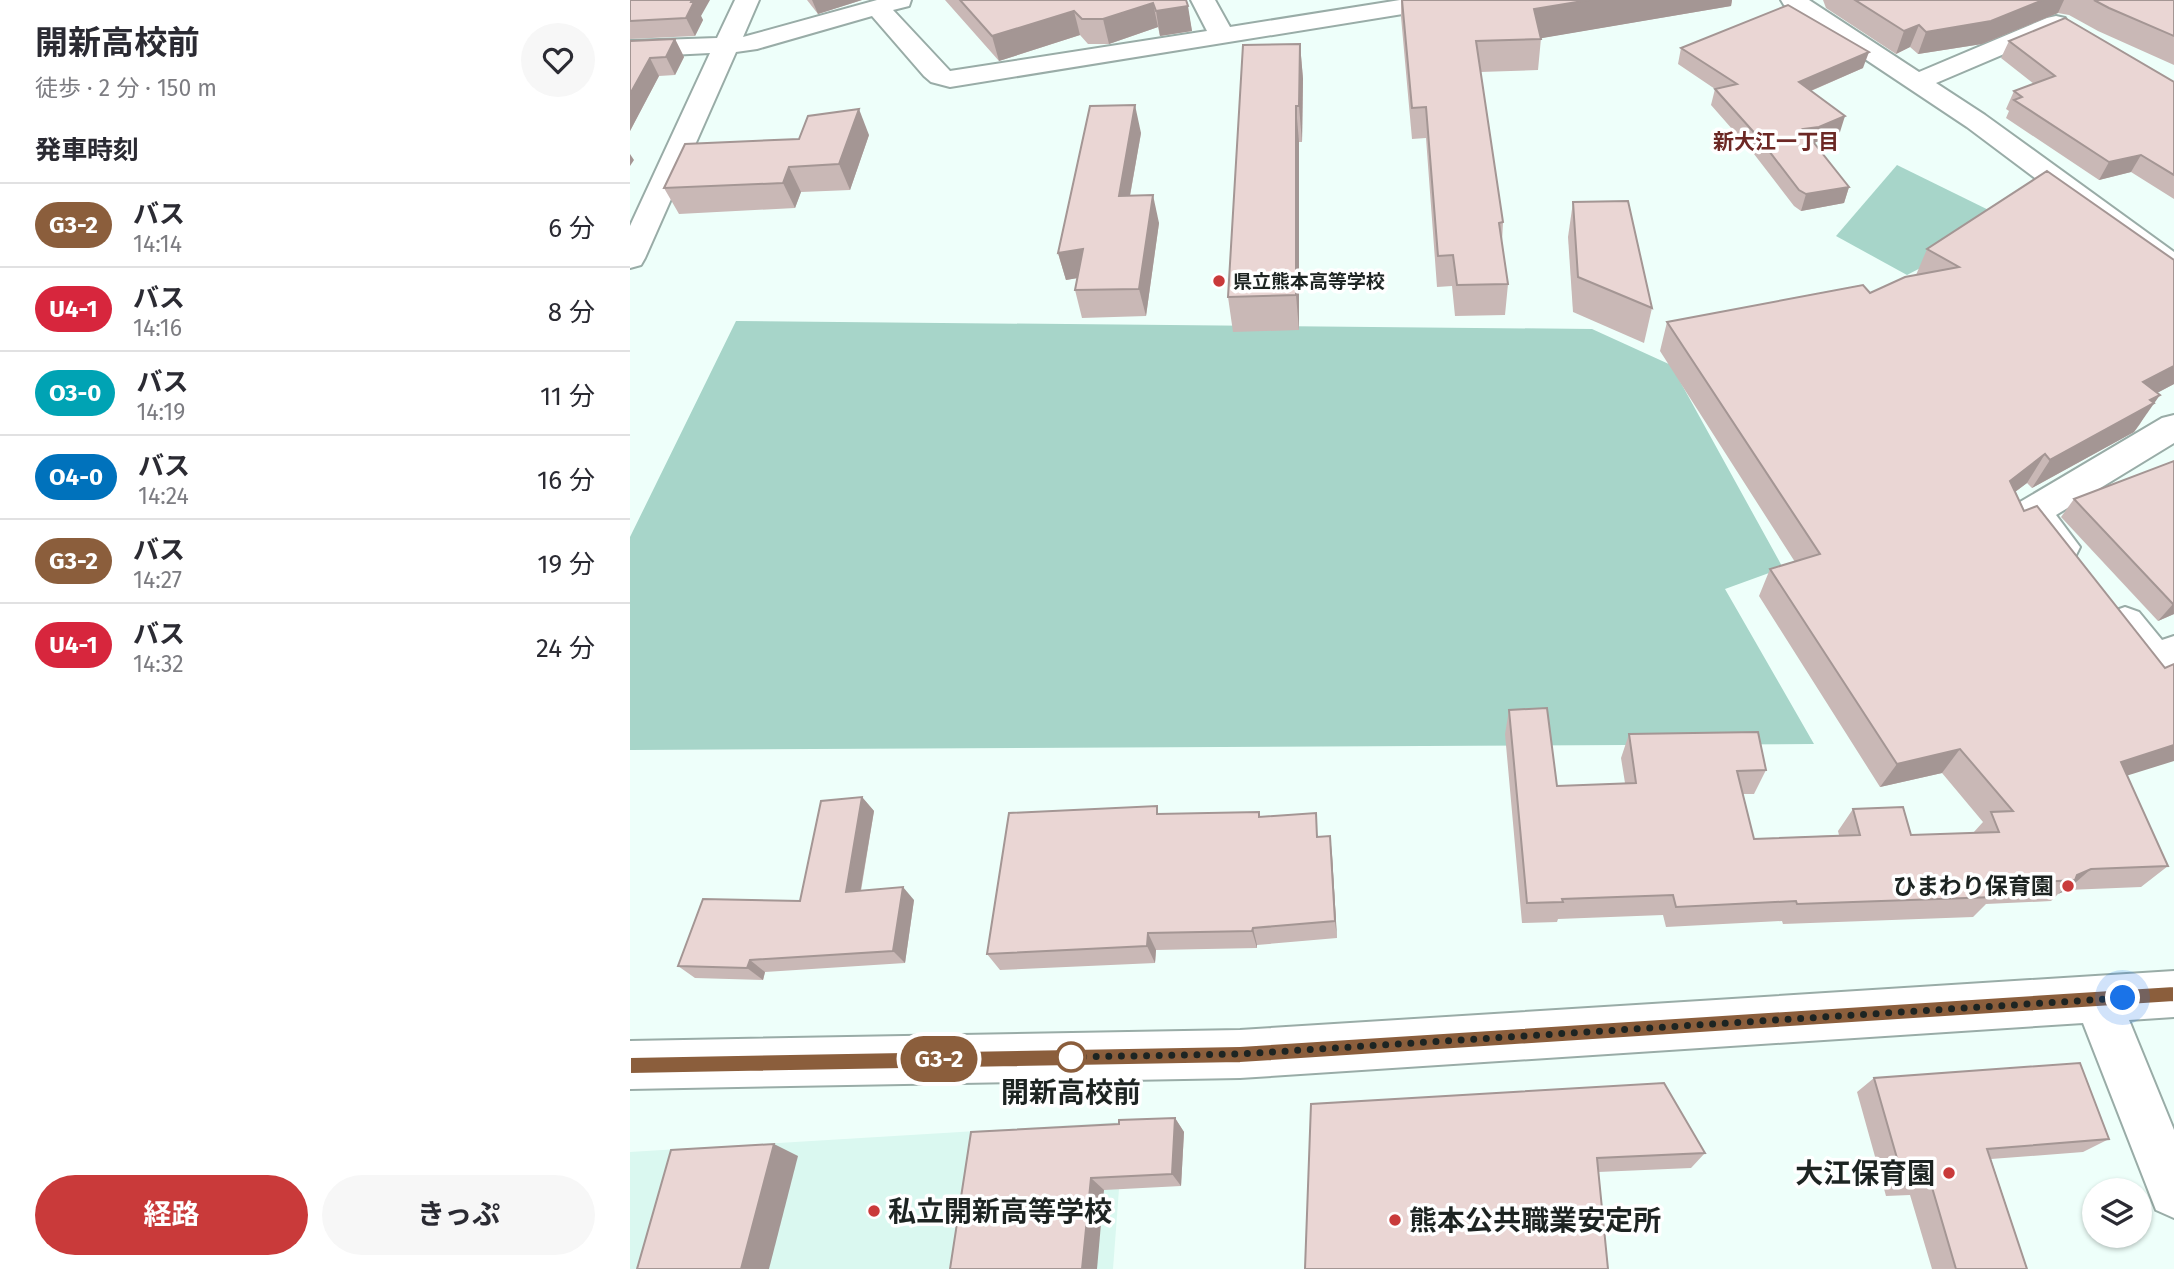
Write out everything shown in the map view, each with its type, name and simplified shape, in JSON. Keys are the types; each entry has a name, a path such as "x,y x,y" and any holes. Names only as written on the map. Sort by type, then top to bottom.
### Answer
{"street":[{"path":"630,258 747,0"},
{"path":"630,49 727,45 763,40 902,0"},
{"path":"1203,0 1222,35"},
{"path":"878,8 933,71 940,77 950,79 1446,0"},
{"path":"1793,0 1976,121 2174,267"},
{"path":"1916,82 2059,22 2082,36"},
{"path":"2174,427 2033,512 2156,660 2174,652"},
{"path":"630,1065 1240,1054 2174,994"},
{"path":"2097,999 2174,1192"}],"shaded area":[{"path":"1897,165 2011,221 1907,275 1836,236"},
{"path":"736,321 1592,329 1671,365 1783,568 1725,589 1814,744 630,750 630,537"},
{"name":"私立開新高等学校","path":"1124,1122 1113,1269 630,1269 630,1152"}],"building":[{"path":"630,0 694,2 686,18 630,21"},
{"path":"960,0 1186,0 1188,6 1156,11 1153,3 1103,19 1082,19 1074,11 992,36"},
{"path":"1402,0 1589,0 1534,9 1541,39 1476,41 1503,222 1499,223 1508,284 1457,285 1453,255 1438,256 1426,107 1412,108"},
{"path":"1855,0 2043,0 1991,21 1926,32 1919,25 1904,31"},
{"path":"2094,0 2174,0 2174,36 2109,8"},
{"path":"1788,5 1869,52 1799,82 1845,116 1819,127 1803,129 1849,187 1806,194 1799,190 1759,138 1715,89 1737,84 1681,48"},
{"path":"2065,18 2174,82 2174,175 2141,155 2109,162 2014,100 2022,97 2014,91 2055,76 2009,41"},
{"path":"675,39 666,57 650,58 630,94 630,41"},
{"path":"1300,44 1299,106 1296,106 1296,295 1228,297 1243,45"},
{"path":"1135,105 1119,196 1153,195 1139,289 1075,290 1083,249 1058,253 1090,106"},
{"path":"859,109 839,164 789,167 783,183 664,188 685,144 799,139 808,116"},
{"path":"2047,171 2174,260 2174,366 2143,382 2160,395 2150,400 2154,403 2050,460 2045,454 2010,481 2024,511 2037,506 2165,668 2174,664 2174,745 2121,762 2168,866 2091,869 2077,875 2075,880 1990,885 1994,897 1797,904 1796,901 1676,907 1673,895 1527,903 1509,710 1547,708 1557,786 1636,783 1629,734 1758,732 1766,770 1737,771 1754,839 1860,835 1853,809 1903,807 1911,835 1999,832 1991,812 2013,811 1960,749 1897,764 1770,569 1820,554 1667,322 1863,285 1870,293 1905,277 1959,267 1927,249"},
{"path":"1628,201 1652,308 1578,277 1573,202"},
{"path":"2174,461 2174,603 2173,604 2074,499"},
{"path":"862,797 846,892 903,887 893,951 750,960 747,968 678,966 703,899 800,901 821,801"},
{"path":"1157,806 1157,814 1259,812 1259,817 1316,813 1317,837 1330,836 1335,921 1253,928 1252,931 1148,933 1147,946 987,954 1009,813"},
{"path":"2080,1063 2109,1139 1987,1149 2027,1269 1956,1269 1931,1184 1905,1186 1874,1078"},
{"path":"1664,1083 1705,1153 1597,1158 1608,1269 1305,1269 1311,1104"},
{"path":"1175,1118 1172,1174 1091,1178 1082,1269 950,1269 971,1132 1119,1124 1119,1120"},
{"path":"774,1144 741,1269 637,1269 671,1150"}],"bus line":[{"name":"G3-2","path":"630,1065 1240,1054 2174,994"}],"place":[{"name":"県立熊本高等学校","path":"1219,281"},
{"name":"ひまわり保育園","path":"2068,886"},
{"name":"開新高校前","path":"1071,1057"},
{"name":"大江保育園","path":"1949,1173"},
{"name":"私立開新高等学校","path":"874,1211"},
{"name":"熊本公共職業安定所","path":"1395,1220"}],"district":[{"name":"新大江一丁目","path":"1776,142"}],"route":[{"path":"1071,1057 1240,1054 2123,998"}]}
